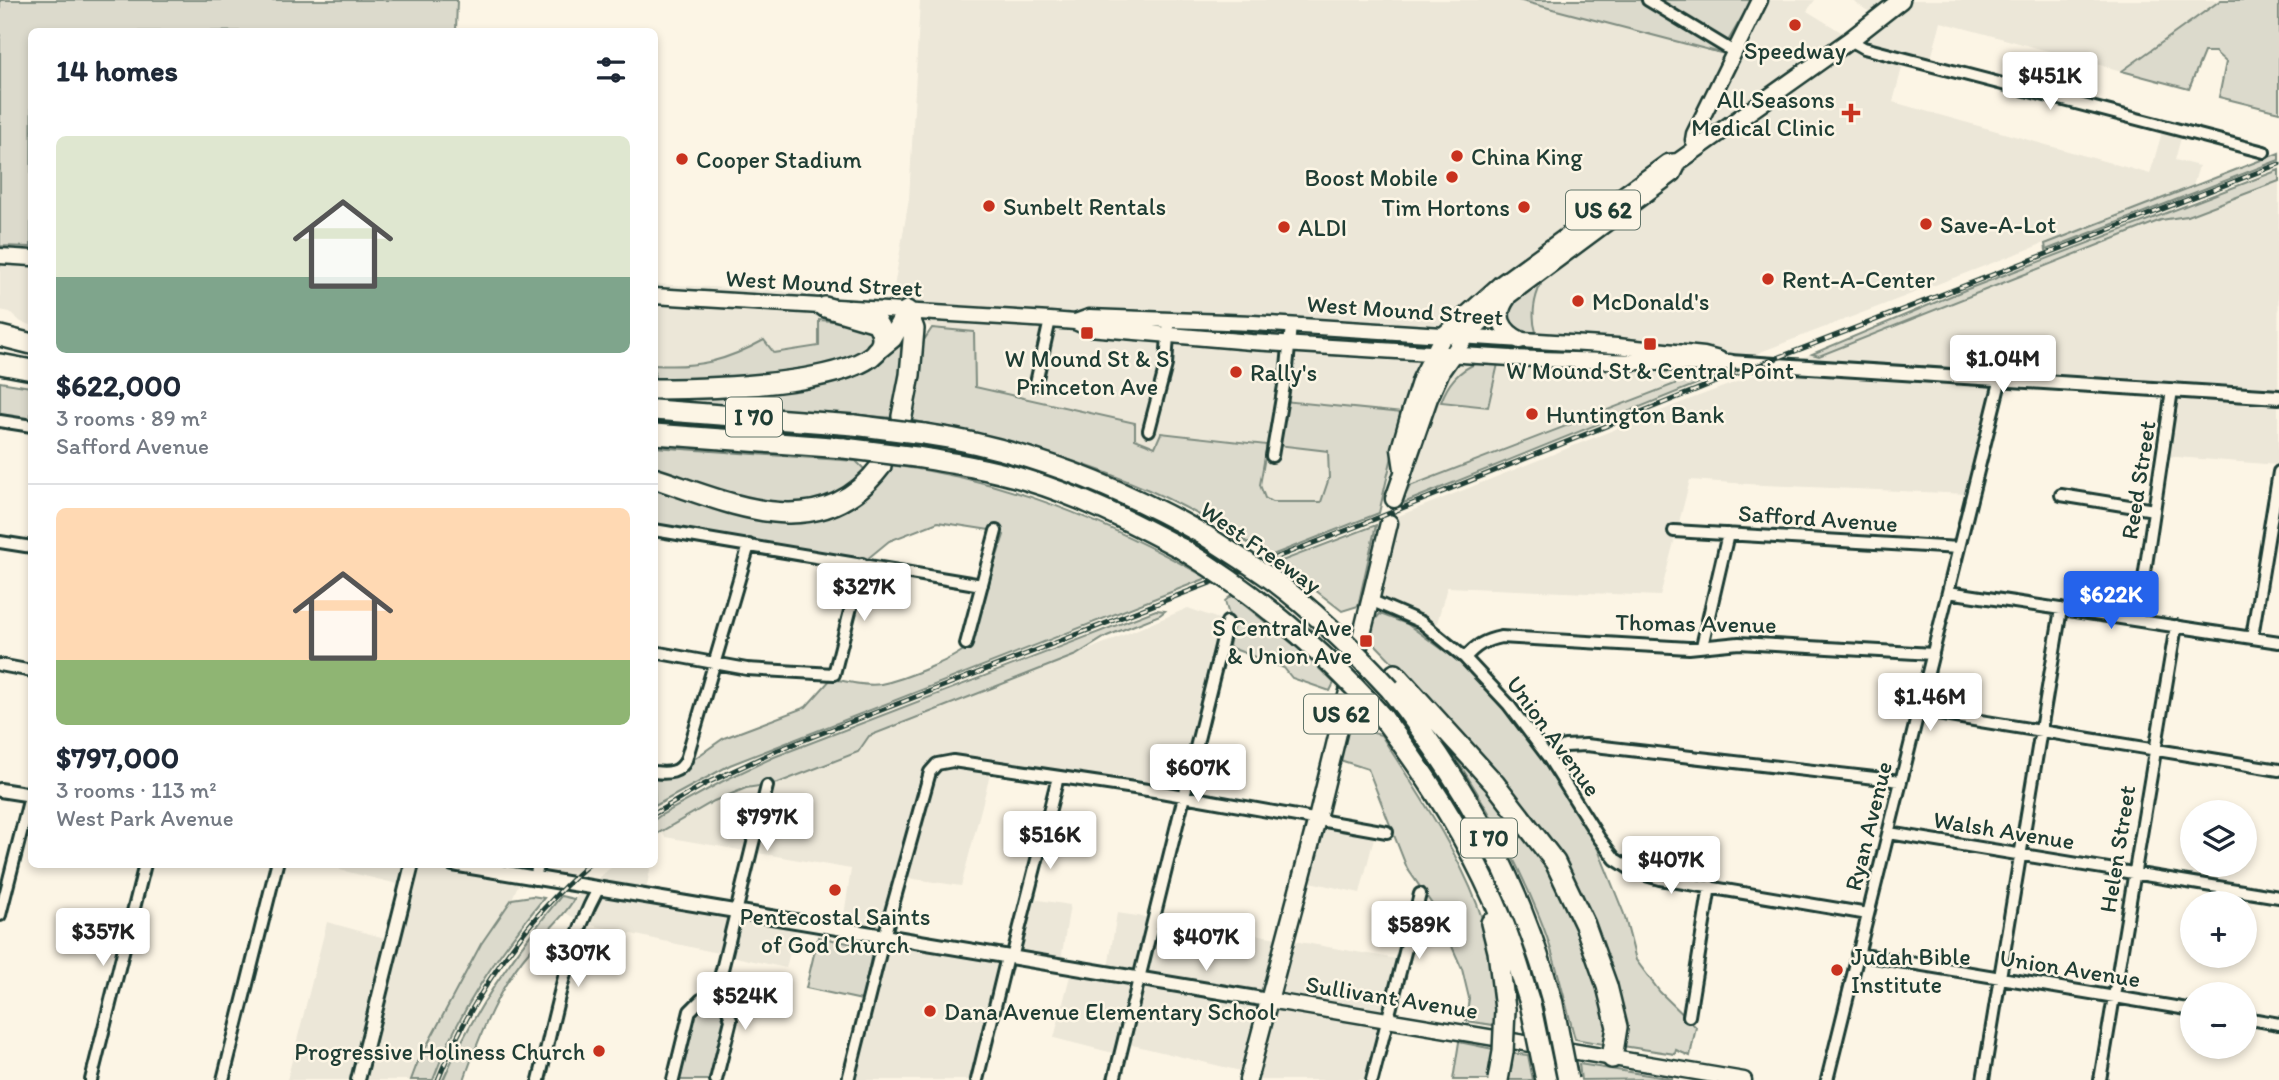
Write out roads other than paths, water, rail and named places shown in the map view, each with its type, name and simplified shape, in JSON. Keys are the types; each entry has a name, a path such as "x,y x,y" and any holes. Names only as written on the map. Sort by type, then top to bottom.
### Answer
{"highway":[{"path":"825,307 876,322 882,337 873,353"},
{"path":"658,389 724,388 806,379 842,370 883,348 892,338 907,311"},
{"path":"902,416 910,375 914,329 907,311"},
{"path":"0,336 28,343"},
{"path":"0,364 28,369"},
{"name":"West Freeway","path":"658,411 854,425 924,434 1010,452 1136,498 1206,536 1274,581 1392,682 1487,833 1525,914 1553,1004 1568,1080"},
{"name":"West Freeway","path":"658,434 844,448 964,465 1027,480 1087,502 1182,549 1277,614 1343,674 1382,718 1436,791 1468,848 1503,922 1530,1003 1546,1080"},
{"path":"658,479 751,509 797,513 821,510 848,499 861,490 881,466"},
{"path":"1392,682 1495,785 1555,862 1585,925 1607,986 1617,1027 1612,1058"},
{"path":"1468,848 1500,961 1505,1009 1503,1052 1498,1080"}],"main road":[{"path":"1698,147 1692,139 1694,134 1760,0"},
{"name":"US 62","path":"1403,469 1401,449 1421,379 1443,337 1480,300 1668,163 1678,162 1850,40 1901,0"},
{"name":"US 62","path":"1394,499 1429,398 1441,372 1465,337 1510,294 1674,173 1678,162"},
{"path":"0,256 28,258"},
{"path":"1510,294 1502,305 1501,318 1507,332 1520,340"},
{"name":"West Mound Street","path":"658,296 1075,321 1090,328 1291,326 1520,340 1690,353 1730,362"},
{"name":"West Mound Street","path":"1169,327 1289,344 1704,365 1730,362"},
{"name":"US 62","path":"1248,1080 1317,819 1389,523"},
{"name":"Sullivant Avenue","path":"1268,1000 1612,1058 1679,1074 1744,1080"}],"street":[{"path":"1648,0 1734,52"},
{"path":"1850,40 1864,48 2264,152"},
{"path":"1036,383 1050,320"},
{"path":"1272,456 1291,326"},
{"path":"1149,430 1166,365 1169,327"},
{"name":"West Mound Street","path":"1730,362 2279,397"},
{"name":"Ryan Avenue","path":"1827,1080 2001,378"},
{"name":"Reed Street","path":"2138,619 2172,390"},
{"path":"0,421 28,425"},
{"path":"2252,637 2279,472"},
{"path":"2061,495 2154,510"},
{"path":"658,531 982,585"},
{"path":"966,644 996,531"},
{"name":"Safford Avenue","path":"1674,531 1959,548"},
{"path":"1702,646 1728,534"},
{"path":"0,542 28,546"},
{"path":"658,772 674,772 680,769 686,760 749,545"},
{"path":"658,653 747,669 834,674 862,564"},
{"path":"1948,592 2279,642"},
{"name":"Union Avenue","path":"1370,600 1421,622 1465,658 1508,704 1548,757 1615,859 1634,872 1868,914"},
{"path":"1983,1080 2061,609"},
{"path":"1114,1080 1227,622"},
{"name":"Helen Street","path":"2100,1080 2176,626"},
{"name":"Thomas Avenue","path":"1465,658 1472,649 1482,643 1501,637 1689,648 1739,643 1933,654"},
{"path":"0,665 28,670"},
{"path":"1919,711 2279,769"},
{"path":"1548,757 1565,746 1586,745 1901,780"},
{"path":"848,1080 930,772 937,764 953,761 1184,796 1387,832"},
{"path":"977,1080 1058,777"},
{"path":"716,994 767,786"},
{"path":"0,790 28,793"},
{"path":"0,915 28,805"},
{"name":"Walsh Avenue","path":"1889,833 2279,897"},
{"path":"91,1080 144,868"},
{"path":"223,1080 276,868"},
{"path":"358,1080 411,868"},
{"name":"Sullivant Avenue","path":"475,868 1268,1000"},
{"path":"535,879 537,868"},
{"path":"1689,1017 1710,886"},
{"path":"539,1080 572,947 598,889"},
{"path":"1372,1080 1420,894"},
{"name":"Union Avenue","path":"1857,954 2180,1008"},
{"path":"673,1080 690,1011 701,1000 716,994"},
{"path":"716,994 727,1007 732,1020 716,1080"},
{"path":"2257,1020 2279,1024"}],"railway":[{"path":"658,812 705,784 778,750 1355,527 1718,381 2279,164"},
{"path":"438,1080 466,1020 501,963 542,911 585,868"}],"place":[{"name":"Speedway","path":"1795,25"},
{"name":"All Seasons Medical Clinic","path":"1851,113"},
{"name":"China King","path":"1457,156"},
{"name":"Cooper Stadium","path":"682,159"},
{"name":"Boost Mobile","path":"1452,177"},
{"name":"Sunbelt Rentals","path":"989,206"},
{"name":"Tim Hortons","path":"1524,207"},
{"name":"Save-A-Lot","path":"1926,224"},
{"name":"ALDI","path":"1284,227"},
{"name":"Rent-A-Center","path":"1768,279"},
{"name":"McDonald's","path":"1578,301"},
{"name":"W Mound St & S Princeton Ave","path":"1087,333"},
{"name":"W Mound St & Central Point","path":"1650,344"},
{"name":"Rally's","path":"1236,372"},
{"name":"Huntington Bank","path":"1532,414"},
{"name":"S Central Ave & Union Ave","path":"1366,641"},
{"name":"Pentecostal Saints of God Church","path":"835,890"},
{"name":"Judah Bible Institute","path":"1837,970"},
{"name":"Dana Avenue Elementary School","path":"930,1011"},
{"name":"Progressive Holiness Church","path":"599,1051"}]}
